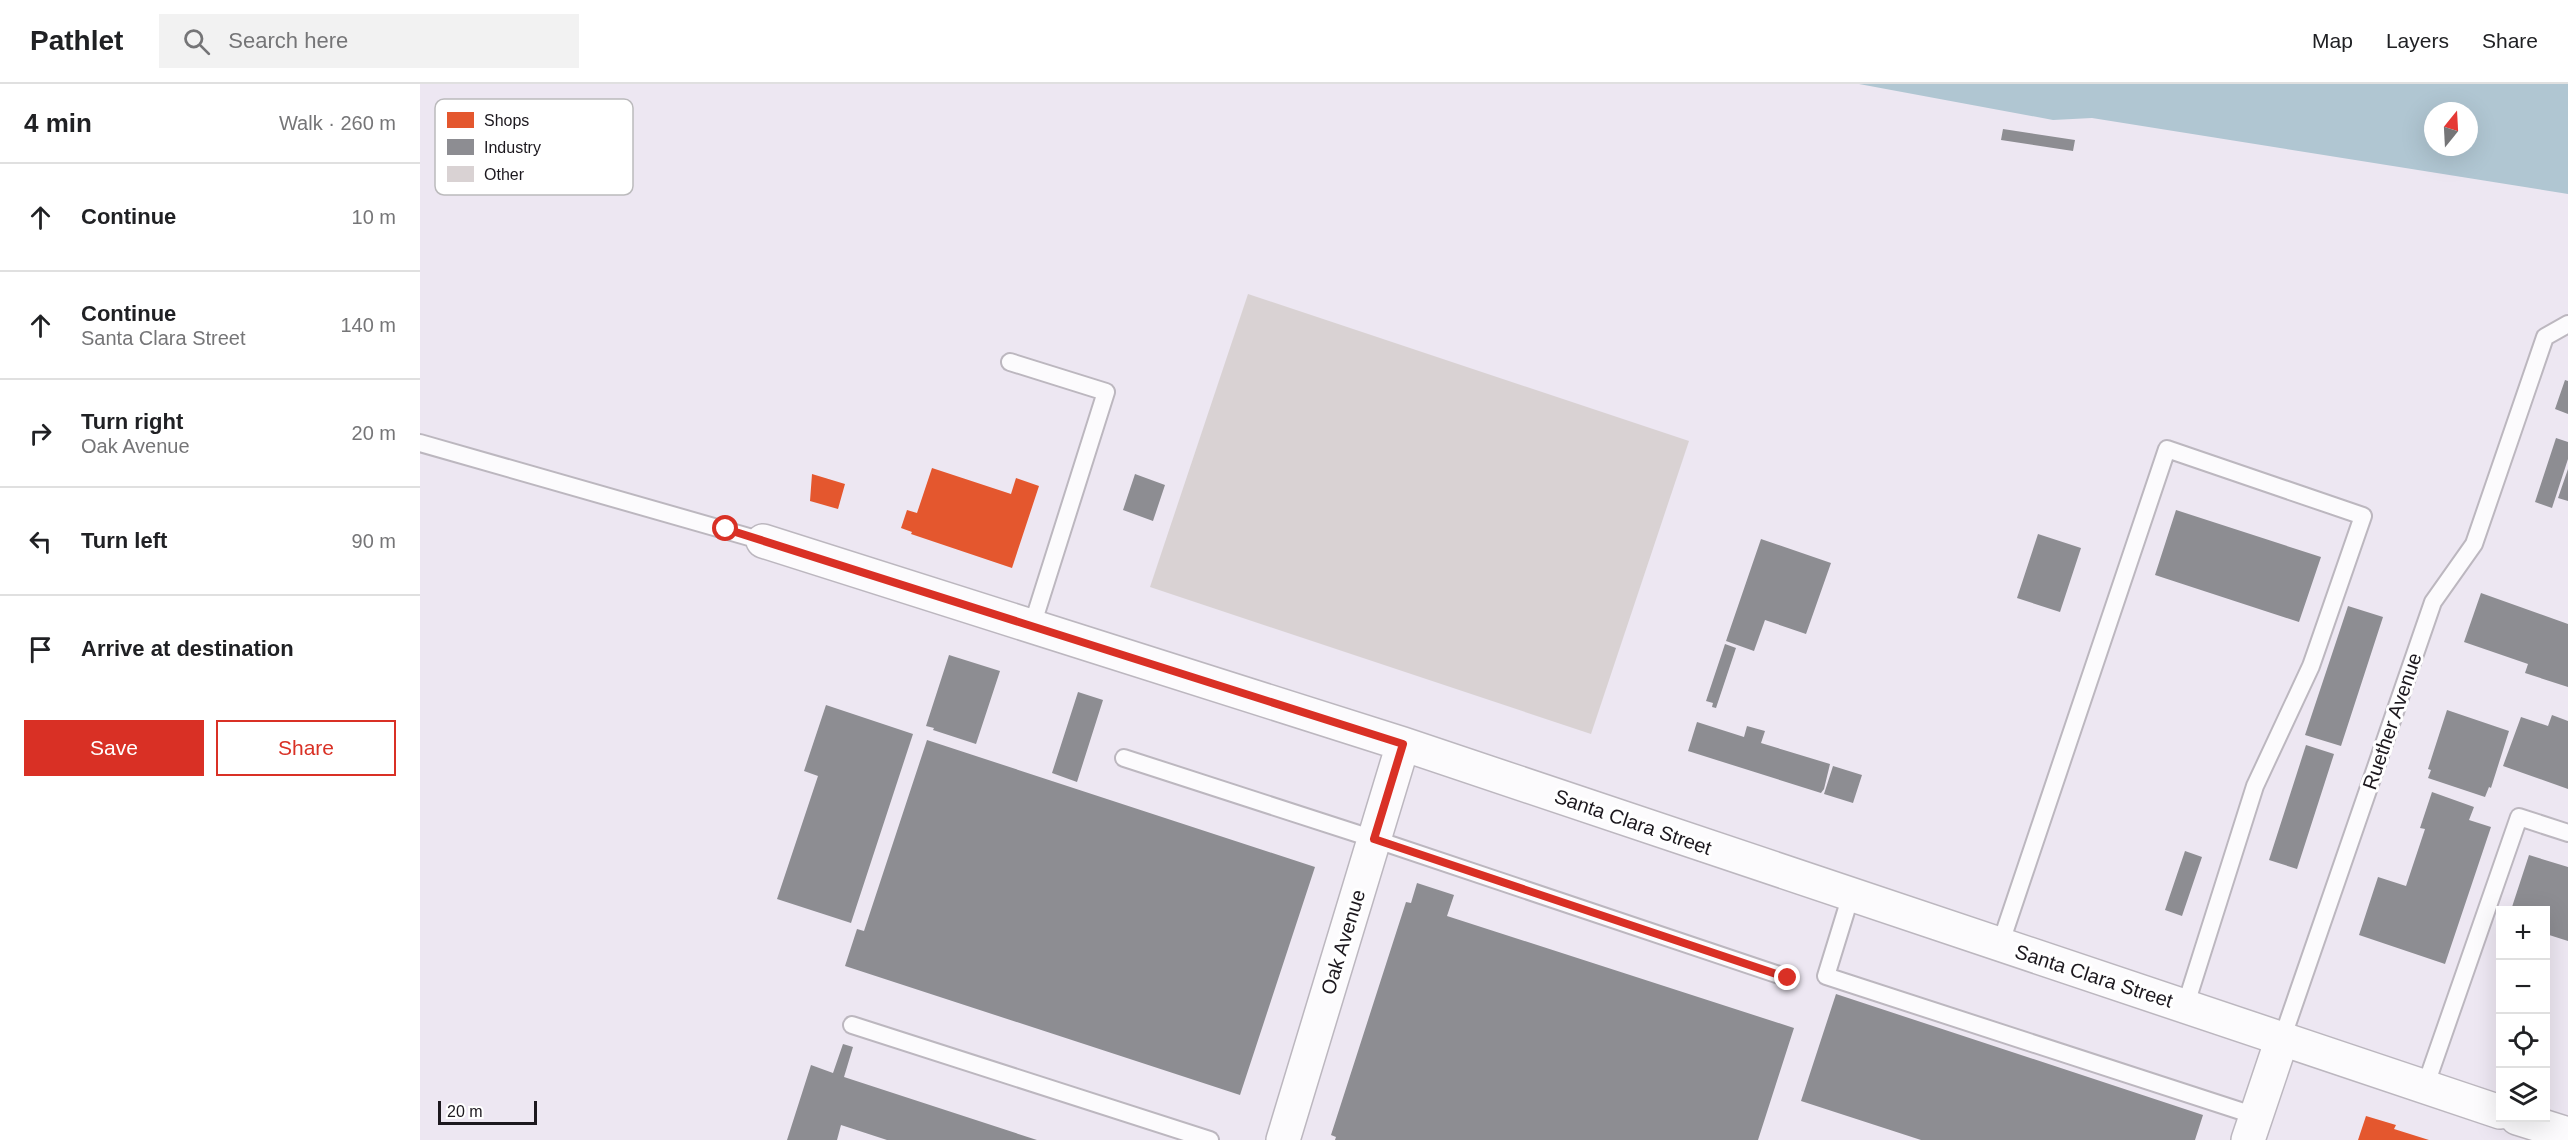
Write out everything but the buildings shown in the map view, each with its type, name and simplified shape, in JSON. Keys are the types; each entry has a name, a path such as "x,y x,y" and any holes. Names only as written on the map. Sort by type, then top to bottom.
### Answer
{"street":[{"name":"Santa Clara Street","path":"764,540 1403,744 2496,1111"},
{"name":"Oak Avenue","path":"1283,1140 1403,744"},
{"name":"Ruether Avenue","path":"2252,1128 2282,1039"},
{"path":"2530,1122 2568,1134"}],"lane":[{"name":"Ruether Avenue","path":"2282,1039 2433,602 2474,544 2545,337 2568,324"},
{"path":"1010,362 1106,392 1032,626"},
{"path":"420,443 764,540"},
{"path":"2000,945 2167,449 2363,516 2311,666 2255,786 2186,1006"},
{"path":"1124,758 1788,978"},
{"path":"2425,1087 2519,817 2568,832"},
{"path":"1851,895 1826,975 2252,1128"},
{"path":"852,1025 1210,1140"}],"water":[{"path":"1859,84 2568,84 2568,194 2092,118 2053,120"}],"route":[{"path":"726,529 1403,744 1374,839 1788,978"}]}
